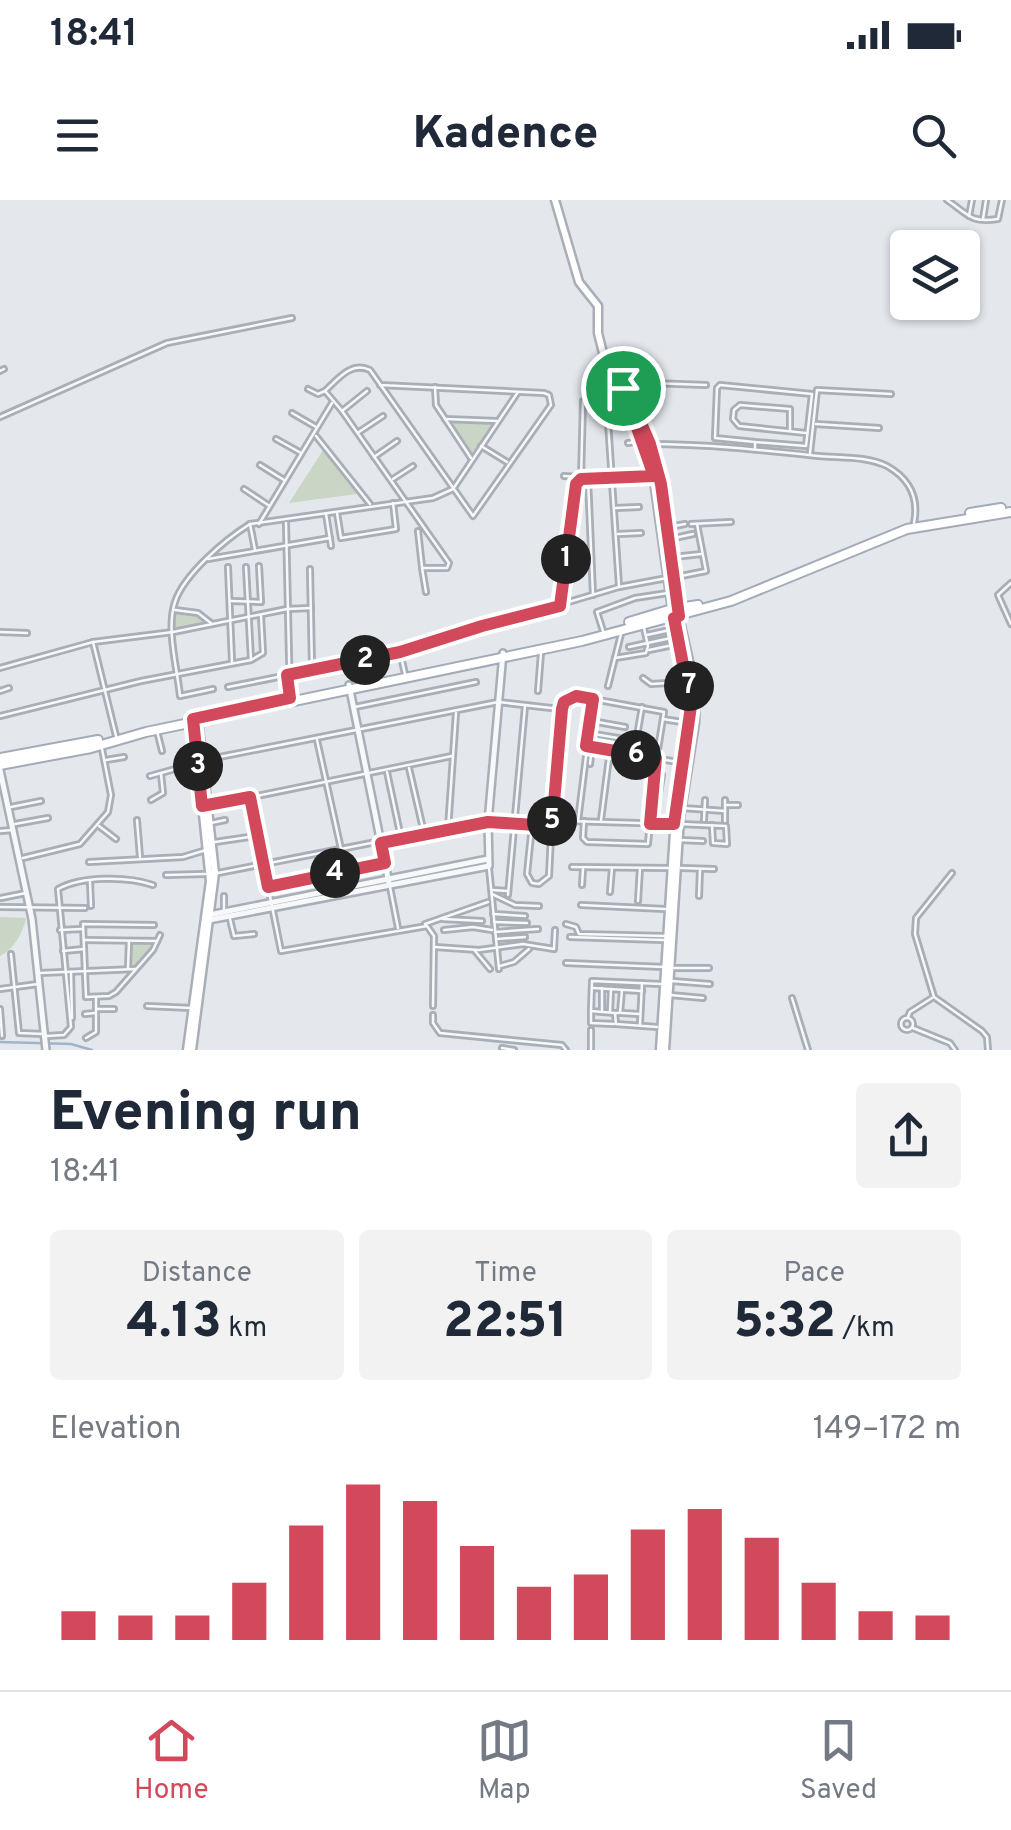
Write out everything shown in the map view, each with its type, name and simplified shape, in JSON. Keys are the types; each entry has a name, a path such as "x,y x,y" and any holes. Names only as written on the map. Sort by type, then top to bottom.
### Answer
{"main road":[{"path":"555,200 579,282 598,306 600,346 621,385 661,484 672,558 670,593 696,707 677,824 666,968"},
{"path":"646,443 691,702 673,868 662,1050"},
{"path":"349,687 541,649 694,609 770,587 914,525 1011,509"},
{"path":"0,764 623,630 676,613"},
{"path":"0,764 195,720"},
{"path":"190,1050 212,874 195,720"},
{"path":"205,806 208,845"},
{"path":"190,1050 193,1008 209,918"},
{"path":"662,1050 660,1027 665,1000"}],"street":[{"path":"947,200 968,217 983,220 998,220 1002,200"},
{"path":"958,208 959,200"},
{"path":"968,217 972,200"},
{"path":"983,220 986,200"},
{"path":"0,418 167,344 292,318"},
{"path":"308,389 318,394 349,370 370,370 380,385 453,490 473,516 551,405 550,395 380,385"},
{"path":"621,385 706,385"},
{"path":"720,386 812,394 806,446 755,442 715,438 716,390 720,386"},
{"path":"435,387 436,405 443,419 472,459"},
{"path":"810,455 817,390 891,394"},
{"path":"325,391 449,563 447,568 422,568"},
{"path":"342,411 367,391"},
{"path":"213,688 180,696 173,610 182,588 229,536 250,524 441,496 453,490 518,392"},
{"path":"560,606 574,487 581,478 583,400"},
{"path":"258,525 333,401"},
{"path":"790,431 790,409 740,406 734,410 735,424 739,426 808,433"},
{"path":"607,407 620,587"},
{"path":"292,412 318,428"},
{"path":"358,433 383,416"},
{"path":"443,419 498,421"},
{"path":"812,423 879,428"},
{"path":"314,434 370,506"},
{"path":"276,438 302,454"},
{"path":"374,456 397,441"},
{"path":"628,442 873,462 891,469 914,492 914,525"},
{"path":"755,442 755,450"},
{"path":"481,446 508,463"},
{"path":"260,466 285,481"},
{"path":"390,480 413,466"},
{"path":"564,476 588,480 654,476"},
{"path":"588,480 593,596"},
{"path":"244,489 270,506"},
{"path":"337,512 341,538 396,529 393,504"},
{"path":"614,508 640,507"},
{"path":"326,514 331,546"},
{"path":"286,521 290,700"},
{"path":"667,527 731,522"},
{"path":"250,524 255,551"},
{"path":"228,686 400,652 620,587 706,570 698,524"},
{"path":"418,531 426,592"},
{"path":"615,534 641,534"},
{"path":"669,539 693,534"},
{"path":"208,559 330,538"},
{"path":"672,558 702,553"},
{"path":"229,601 261,602 259,566"},
{"path":"228,567 232,664"},
{"path":"246,567 252,660"},
{"path":"310,568 312,670"},
{"path":"1011,583 998,595 1011,624"},
{"path":"602,633 597,612 636,598 670,593"},
{"path":"0,668 93,642 310,608"},
{"path":"173,610 205,616 212,625"},
{"path":"0,716 252,660 263,653 261,615"},
{"path":"642,624 648,650"},
{"path":"608,686 623,630"},
{"path":"646,636 670,630"},
{"path":"0,632 27,634"},
{"path":"629,647 671,638"},
{"path":"93,642 116,736"},
{"path":"615,658 673,645"},
{"path":"538,692 541,649"},
{"path":"400,652 405,674"},
{"path":"502,655 488,822 492,922 499,968 529,950"},
{"path":"643,678 651,684 688,682"},
{"path":"354,707 476,682"},
{"path":"349,687 398,929"},
{"path":"0,691 9,688"},
{"path":"532,825 527,874 532,883 539,884 549,876 562,709 569,698 664,712 648,844 584,841 584,822"},
{"path":"578,821 593,699"},
{"path":"677,700 691,702"},
{"path":"150,776 200,762 498,702 562,709"},
{"path":"490,892 508,893 525,705"},
{"path":"634,754 642,708"},
{"path":"448,829 456,711"},
{"path":"663,719 690,724"},
{"path":"590,720 625,727"},
{"path":"157,730 162,751"},
{"path":"588,733 624,739"},
{"path":"316,738 341,850"},
{"path":"20,859 80,844 108,812 111,803 105,761 96,743"},
{"path":"586,746 683,763"},
{"path":"590,764 592,747"},
{"path":"600,822 610,750"},
{"path":"105,761 124,756"},
{"path":"205,806 452,756"},
{"path":"0,764 28,892 46,1050"},
{"path":"408,764 424,834"},
{"path":"386,769 401,839"},
{"path":"631,770 662,775 659,793"},
{"path":"151,800 163,793 162,773"},
{"path":"250,797 281,951 424,925 491,901"},
{"path":"704,800 704,820"},
{"path":"10,807 42,801"},
{"path":"725,821 725,802 738,805"},
{"path":"681,808 725,811"},
{"path":"0,831 48,818"},
{"path":"0,820 14,825"},
{"path":"138,820 140,859"},
{"path":"209,824 225,820"},
{"path":"166,875 212,874 264,866 488,822 532,825 578,821 584,822 677,824 712,825 726,826 728,844 714,843 712,825"},
{"path":"97,826 116,839"},
{"path":"89,862 183,857 208,845 258,836"},
{"path":"678,840 704,841"},
{"path":"268,887 385,863"},
{"path":"209,918 488,863"},
{"path":"572,867 714,869"},
{"path":"582,885 583,867"},
{"path":"610,892 612,867"},
{"path":"638,901 640,867"},
{"path":"699,896 700,868"},
{"path":"952,872 916,918 914,934 934,997 982,1030 987,1036 988,1050"},
{"path":"11,954 19,1033 64,1035 71,1027 58,889 122,880 153,885"},
{"path":"90,882 91,906"},
{"path":"1,898 28,892"},
{"path":"490,892 515,905 538,906"},
{"path":"224,896 234,936 254,934"},
{"path":"581,905 668,909"},
{"path":"0,907 85,908"},
{"path":"77,908 78,917"},
{"path":"492,914 525,916"},
{"path":"442,918 482,921"},
{"path":"492,922 527,922"},
{"path":"84,940 159,938 116,992 96,997 86,997 83,924 154,925"},
{"path":"566,924 576,927 579,934 666,938"},
{"path":"424,925 433,930 433,1006"},
{"path":"60,930 84,929"},
{"path":"444,930 538,929"},
{"path":"434,948 474,950 523,944 554,949 555,930"},
{"path":"495,939 525,937"},
{"path":"570,937 666,938"},
{"path":"128,969 129,941"},
{"path":"62,951 84,949"},
{"path":"474,950 490,969"},
{"path":"566,963 710,968"},
{"path":"71,970 72,1018"},
{"path":"38,973 136,970"},
{"path":"660,1027 591,1023 594,979 710,984"},
{"path":"640,1026 642,983"},
{"path":"0,989 40,984"},
{"path":"591,988 642,991"},
{"path":"602,988 602,1012"},
{"path":"611,989 616,1024"},
{"path":"615,1012 622,990"},
{"path":"86,1038 95,1034 96,997"},
{"path":"908,1018 910,1012 934,997"},
{"path":"665,1000 703,998"},
{"path":"792,998 808,1050"},
{"path":"147,1006 193,1008"},
{"path":"0,1009 2,1036"},
{"path":"85,1014 114,1009"},
{"path":"591,1010 641,1014"},
{"path":"433,1015 440,1033 562,1045 566,1050"},
{"path":"908,1018 902,1020 902,1026 908,1031 913,1028"},
{"path":"908,1018 913,1028"},
{"path":"913,1028 950,1043 955,1050"},
{"path":"590,1030 591,1050"},
{"path":"502,1040 502,1049 514,1050"}],"green space":[{"path":"448,421 494,424 471,454"},
{"path":"325,447 357,494 289,503"},
{"path":"176,610 200,614 212,623 175,628"},
{"path":"0,917 26,918 17,940 0,956"},
{"path":"130,942 154,946 136,968 129,968"}],"waterway":[{"path":"0,1042 71,1044 92,1050"}],"route":[{"path":"623,388 657,465 679,616 674,618 690,693 690,722 674,824 650,824 656,758 586,746 593,699 576,696 564,702 562,709 552,826 468,824 381,843 385,863 268,887 250,797 202,806 193,719 290,698 287,675 400,652 560,606 578,481 654,476 623,388"}]}
